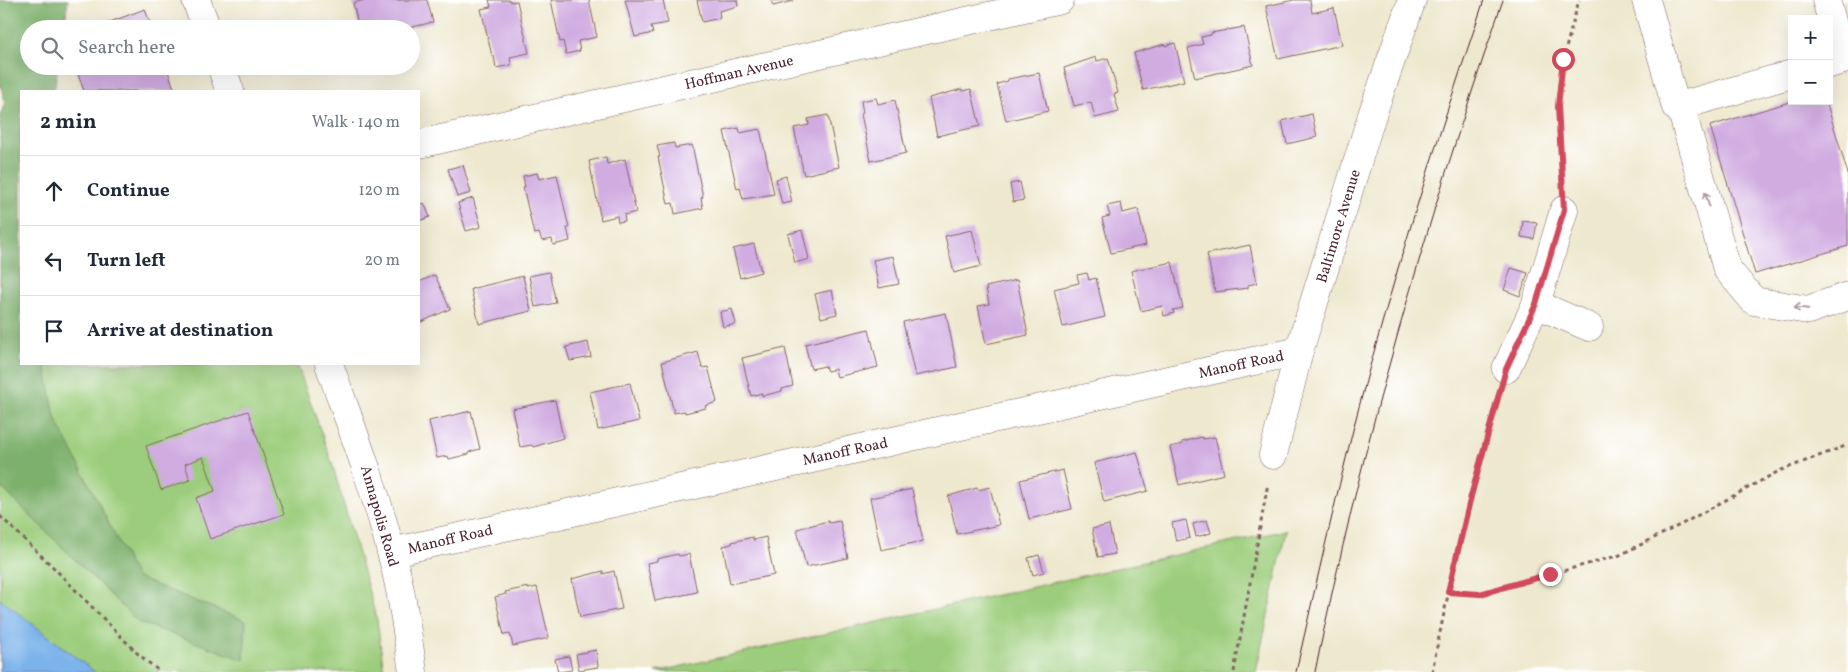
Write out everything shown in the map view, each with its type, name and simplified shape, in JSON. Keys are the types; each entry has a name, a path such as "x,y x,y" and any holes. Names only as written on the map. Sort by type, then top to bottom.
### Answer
{"street":[{"path":"196,0 204,20"},
{"name":"Hoffman Avenue","path":"420,144 1060,0"},
{"name":"Baltimore Avenue","path":"1273,455 1299,351 1372,115 1412,0"},
{"path":"1646,0 1676,107 1788,75"},
{"path":"1826,0 1840,67"},
{"path":"224,75 230,90"},
{"path":"1680,105 1727,269 1754,301 1808,310 1848,296"},
{"path":"1506,369 1536,304 1564,210"},
{"path":"1536,304 1589,327"},
{"name":"Manoff Road","path":"392,552 1299,351"},
{"name":"Annapolis Road","path":"329,365 370,476 392,552 401,594 413,672"}],"path":[{"path":"1564,210 1558,106 1563,59 1579,0"},
{"path":"1432,672 1448,592 1471,496 1506,369"},
{"path":"1448,592 1480,594 1620,555 1682,524 1779,471 1848,445"},
{"path":"1234,672 1273,455"},
{"path":"0,516 137,652 160,672"}],"green space":[{"path":"0,0 68,0 65,20 20,20 20,75 57,75 54,90 20,90 20,365 45,365 55,417 136,577 246,621 244,660 138,622 0,486 0,116 5,102 0,83"},
{"path":"0,276 20,365 297,365 332,463 377,620 384,672 0,672"},
{"path":"1286,530 1256,672 656,672"}],"water":[{"path":"0,599 95,672 0,672"}],"building":[{"path":"365,0 427,0 433,22 420,25 420,20 357,20 353,3"},
{"path":"489,0 517,1 529,53 510,57 511,65 496,68 481,9 491,7"},
{"path":"551,0 589,0 597,37 578,41 580,51 566,54 563,41 560,42"},
{"path":"625,0 663,0 668,23 651,26 653,33 635,37"},
{"path":"697,0 737,0 738,6 719,11 720,18 702,22"},
{"path":"771,0 793,0 793,1 773,6"},
{"path":"1294,0 1310,0 1312,13 1334,8 1342,45 1278,59 1266,6"},
{"path":"145,9 149,20 115,20"},
{"path":"1244,27 1253,65 1195,78 1188,48 1203,44 1201,37 1211,35 1211,33"},
{"path":"1175,43 1184,81 1143,90 1134,53"},
{"path":"1096,57 1097,61 1108,58 1118,93 1114,94 1119,112 1095,118 1091,102 1074,106 1064,68"},
{"path":"1039,73 1048,111 1006,121 997,84 1008,81 1008,79"},
{"path":"78,75 169,75 175,90 84,90"},
{"path":"962,89 962,91 971,89 980,126 937,136 929,98"},
{"path":"876,98 878,104 895,100 906,153 871,161 861,114 863,113 861,101"},
{"path":"1788,103 1788,105 1827,105 1848,174 1848,246 1755,274 1710,126"},
{"path":"1312,114 1317,137 1287,144 1282,121"},
{"path":"828,115 839,167 804,175 794,128 809,125 808,119"},
{"path":"739,128 740,133 760,129 774,194 743,199 740,188 737,189 724,131"},
{"path":"674,143 675,148 692,145 703,197 701,198 703,208 675,214 673,203 668,204 657,146"},
{"path":"606,157 607,164 625,159 636,212 624,215 625,221 618,222 617,216 601,220 589,161"},
{"path":"463,165 471,193 457,197 448,169"},
{"path":"537,173 539,179 557,175 569,228 567,228 570,241 553,245 552,239 542,241 539,233 534,234 523,187 525,187 523,176"},
{"path":"786,176 792,202 782,204 776,179"},
{"path":"1020,182 1024,200 1013,202 1010,184"},
{"path":"473,198 481,227 466,231 458,203"},
{"path":"424,203 430,217 420,221 420,205"},
{"path":"1121,203 1123,213 1138,209 1146,245 1111,253 1102,218 1110,216 1107,206"},
{"path":"1523,221 1537,223 1534,239 1521,237"},
{"path":"802,230 809,259 795,263 788,234"},
{"path":"972,230 981,266 954,273 945,236"},
{"path":"754,244 761,272 740,278 733,249"},
{"path":"1250,245 1257,283 1248,285 1248,288 1215,292 1207,254"},
{"path":"893,256 899,284 879,288 873,260"},
{"path":"1172,262 1183,308 1173,310 1174,313 1164,316 1162,306 1141,311 1131,271"},
{"path":"1511,268 1528,273 1520,296 1504,290"},
{"path":"549,272 556,303 535,307 529,276"},
{"path":"1087,273 1089,280 1096,278 1105,317 1063,327 1054,289 1079,283 1077,275"},
{"path":"435,275 450,309 420,323 420,282"},
{"path":"523,276 531,311 479,324 471,289"},
{"path":"1017,280 1028,335 986,344 978,306 989,304 986,287"},
{"path":"832,290 837,314 821,318 815,294"},
{"path":"732,309 736,324 723,327 720,312"},
{"path":"946,313 957,367 915,376 903,322"},
{"path":"869,329 878,367 837,377 835,369 827,371 825,366 811,369 805,344"},
{"path":"588,342 591,357 570,361 566,347"},
{"path":"785,348 793,386 762,396 762,393 751,396 742,358"},
{"path":"698,352 702,368 708,367 717,402 705,406 706,408 685,413 685,411 674,413 662,362"},
{"path":"630,383 639,421 598,430 590,392"},
{"path":"555,400 563,438 533,447 532,445 520,447 512,409"},
{"path":"248,411 284,514 210,539 196,498 215,491 203,457 185,464 190,480 161,490 146,446"},
{"path":"471,411 480,449 449,459 448,456 437,458 429,421"},
{"path":"1202,437 1203,439 1215,437 1224,474 1179,485 1170,447"},
{"path":"1137,452 1148,491 1104,502 1094,463"},
{"path":"1063,470 1072,509 1029,519 1020,480"},
{"path":"990,487 999,525 957,534 948,496 977,488 978,490"},
{"path":"912,489 923,541 881,550 870,498"},
{"path":"1186,520 1190,538 1176,541 1172,523"},
{"path":"1207,520 1211,533 1196,537 1193,524"},
{"path":"828,521 829,523 840,521 848,558 806,567 797,529"},
{"path":"1109,525 1115,554 1098,557 1092,529"},
{"path":"753,537 753,540 766,537 774,575 730,584 723,546"},
{"path":"678,554 679,556 689,554 697,592 655,601 647,563"},
{"path":"1039,555 1044,572 1033,575 1028,558"},
{"path":"603,571 603,574 614,571 622,609 580,617 572,579"},
{"path":"528,587 528,589 537,587 549,638 513,646 510,634 504,635 495,597 506,594 505,592"},
{"path":"596,650 598,667 579,670 576,654"},
{"path":"569,656 572,670 558,672 555,659"}],"tram line":[{"path":"1296,672 1369,369 1416,210 1484,0"},
{"path":"1315,672 1333,587 1398,333 1448,165 1503,0"}],"route":[{"path":"1550,574 1480,594 1448,592 1471,496 1506,369 1536,304 1564,210 1558,106 1563,59"}]}
